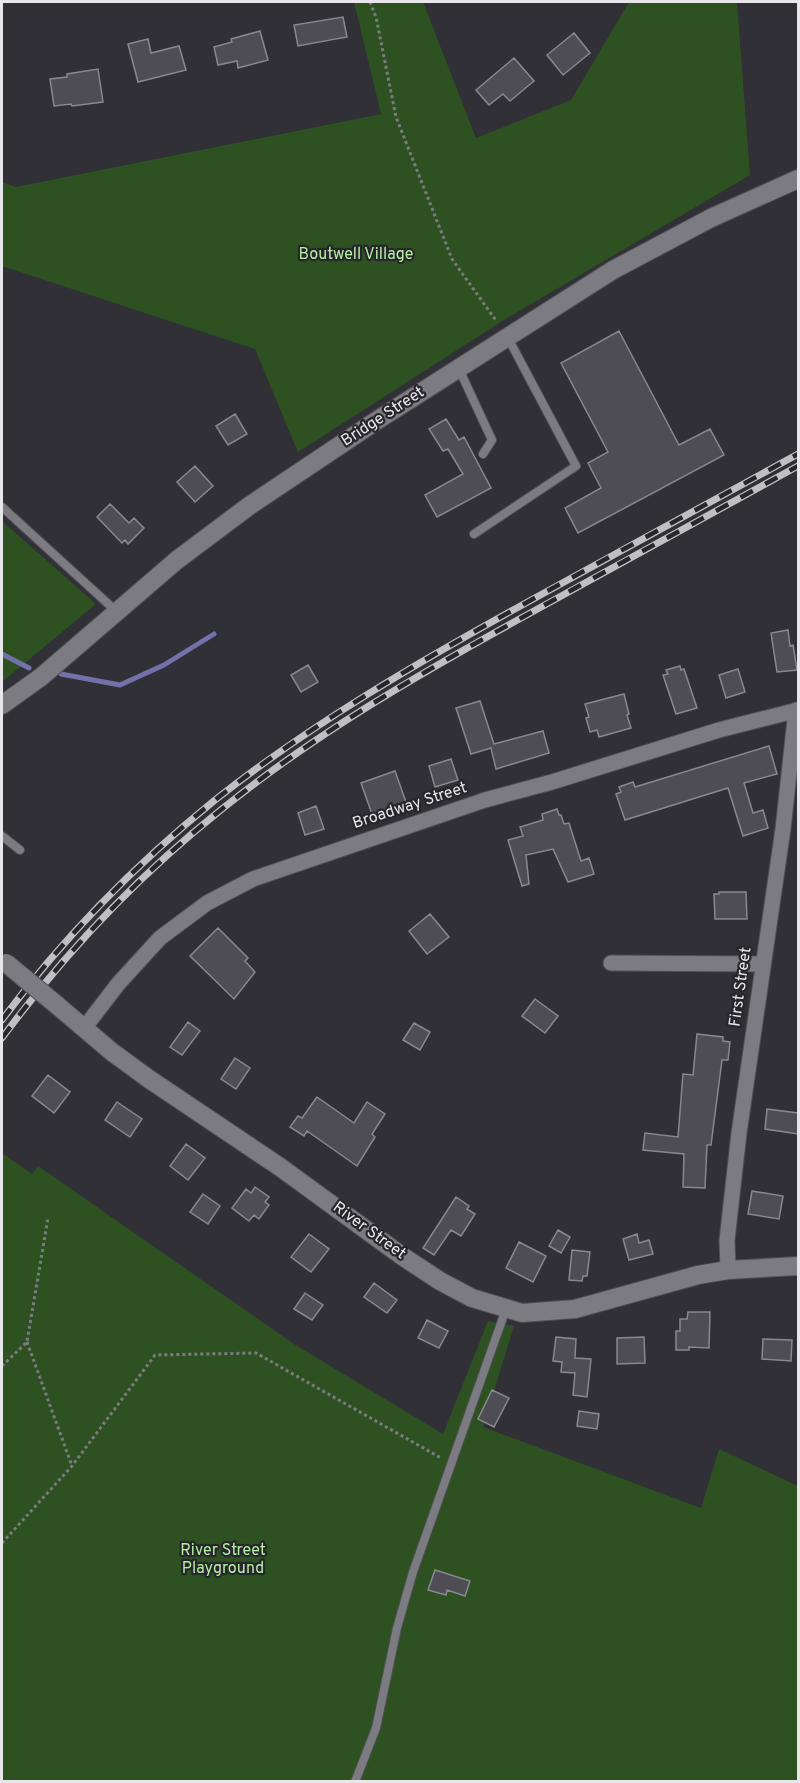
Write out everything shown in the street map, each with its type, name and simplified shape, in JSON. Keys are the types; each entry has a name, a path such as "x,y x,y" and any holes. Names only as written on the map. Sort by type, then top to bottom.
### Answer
{"main road":[{"name":"Bridge Street","path":"2,705 41,677 177,560 249,506 376,421 614,270 711,218 798,179"},
{"name":"River Street","path":"4,962 112,1052 149,1079 280,1167 402,1256 460,1292 522,1313 575,1309 698,1275 728,1270 798,1266"}],"street":[{"name":"First Street","path":"728,1270 727,1240 737,1145 783,829 797,710"},
{"name":"Broadway Street","path":"86,1028 118,984 160,938 199,908 253,879 485,800 552,782 719,730 797,710"},
{"path":"611,963 763,964"}],"lane":[{"path":"474,534 576,466 507,337"},
{"path":"459,369 492,440 483,454"},
{"path":"2,507 117,612"},
{"path":"2,836 20,850"},
{"path":"355,1782 376,1728 397,1628 413,1572 506,1309"}],"path":[{"path":"370,2 376,17 396,117 452,260 507,337"},
{"path":"48,1218 27,1342 72,1466"},
{"path":"2,1366 27,1342"},
{"path":"2,1543 72,1466 155,1355 256,1353 450,1463"}],"green space":[{"name":"Boutwell Village","path":"354,2 423,2 476,138 571,100 629,2 737,2 750,175 504,320 298,452 255,349 2,266 2,182 16,187 381,114"},
{"path":"2,521 96,604 2,682"},
{"name":"River Street Playground","path":"2,1153 32,1174 38,1166 294,1344 443,1434 488,1321 514,1326 483,1427 701,1508 719,1449 798,1486 798,1781 2,1781"}],"building":[{"path":"343,17 347,37 298,46 294,25"},
{"path":"260,31 268,60 238,68 237,61 218,65 214,47 232,42 231,39"},
{"path":"574,33 590,53 563,75 547,55"},
{"path":"148,39 151,53 179,46 186,70 138,82 128,44"},
{"path":"514,58 534,81 510,101 503,94 489,105 476,90"},
{"path":"98,69 103,102 54,106 50,79"},
{"path":"619,331 679,445 710,429 724,455 578,533 565,508 601,488 588,463 608,452 561,363"},
{"path":"235,414 247,434 228,445 216,426"},
{"path":"446,419 459,440 464,437 491,488 437,517 425,495 463,474 448,449 443,451 429,429"},
{"path":"195,466 213,486 195,502 177,482"},
{"path":"110,504 129,523 134,518 144,528 128,544 125,540 122,543 97,517"},
{"path":"788,630 797,670 777,672 771,633"},
{"path":"308,665 318,682 301,692 291,675"},
{"path":"680,666 681,670 684,669 697,708 676,714 663,675 668,674 666,670"},
{"path":"738,669 745,692 726,698 719,675"},
{"path":"624,694 631,728 599,737 597,730 590,732 585,704"},
{"path":"480,701 494,744 543,731 549,753 496,769 491,748 471,754 456,708"},
{"path":"769,746 777,774 744,783 753,813 763,810 768,828 743,836 728,788 625,820 616,794 621,792 619,787 633,782 635,787"},
{"path":"451,759 458,780 435,787 429,766"},
{"path":"395,771 406,802 372,814 361,783"},
{"path":"316,806 324,829 305,835 298,813"},
{"path":"557,809 564,824 569,823 581,861 589,858 594,874 568,882 553,849 526,855 529,884 522,886 508,840 523,836 520,827 543,820 542,814"},
{"path":"719,892 746,892 747,919 715,919 714,894 719,894"},
{"path":"430,914 449,937 427,954 409,931"},
{"path":"218,928 248,958 245,961 255,972 234,999 190,956"},
{"path":"535,999 558,1016 545,1033 522,1016"},
{"path":"188,1022 200,1031 182,1055 170,1047"},
{"path":"414,1023 430,1032 420,1050 403,1040"},
{"path":"697,1034 723,1037 723,1041 730,1042 728,1060 722,1060 711,1145 707,1145 705,1188 683,1187 684,1154 643,1150 645,1133 678,1137 683,1074 693,1075"},
{"path":"235,1058 250,1068 236,1089 221,1079"},
{"path":"48,1075 70,1092 54,1113 32,1096"},
{"path":"317,1097 354,1123 367,1102 385,1114 372,1134 375,1137 357,1166 307,1131 304,1136 290,1127 298,1116 302,1118"},
{"path":"117,1102 142,1119 130,1137 105,1120"},
{"path":"767,1109 798,1113 798,1134 765,1129"},
{"path":"186,1144 205,1158 188,1180 170,1166"},
{"path":"255,1187 269,1197 265,1202 269,1205 259,1219 254,1215 249,1221 232,1208 246,1189 251,1193"},
{"path":"752,1191 783,1196 779,1219 748,1214"},
{"path":"203,1194 220,1206 208,1224 190,1212"},
{"path":"456,1197 469,1206 467,1209 475,1214 461,1236 451,1230 434,1255 423,1248"},
{"path":"558,1230 570,1237 561,1253 549,1246"},
{"path":"309,1234 329,1249 311,1272 291,1257"},
{"path":"637,1234 639,1243 649,1240 653,1254 629,1260 623,1239"},
{"path":"519,1242 546,1256 533,1282 506,1268"},
{"path":"572,1250 590,1252 587,1276 583,1276 582,1281 569,1280"},
{"path":"374,1283 397,1300 387,1313 364,1297"},
{"path":"305,1293 323,1305 312,1320 294,1309"},
{"path":"688,1312 710,1312 709,1348 689,1347 689,1350 676,1350 676,1331 680,1331 680,1319 687,1319"},
{"path":"427,1320 448,1331 439,1348 418,1338"},
{"path":"556,1337 576,1339 575,1358 591,1359 587,1397 573,1395 575,1373 561,1372 562,1362 553,1361"},
{"path":"644,1337 645,1363 617,1364 617,1338"},
{"path":"763,1339 792,1340 791,1361 762,1359"},
{"path":"492,1390 509,1398 494,1427 478,1419"},
{"path":"579,1411 599,1414 597,1429 577,1426"},
{"path":"435,1570 470,1581 465,1596 447,1590 446,1595 428,1590"}],"waterway":[{"path":"61,674 120,685 164,665 214,634"},
{"path":"2,654 29,668"}],"railway":[{"path":"2,1020 49,960 129,876 215,800 251,772 327,720 444,649 798,454"},
{"path":"2,1038 51,976 132,888 191,834 294,755 368,706 445,660 798,466"}]}
